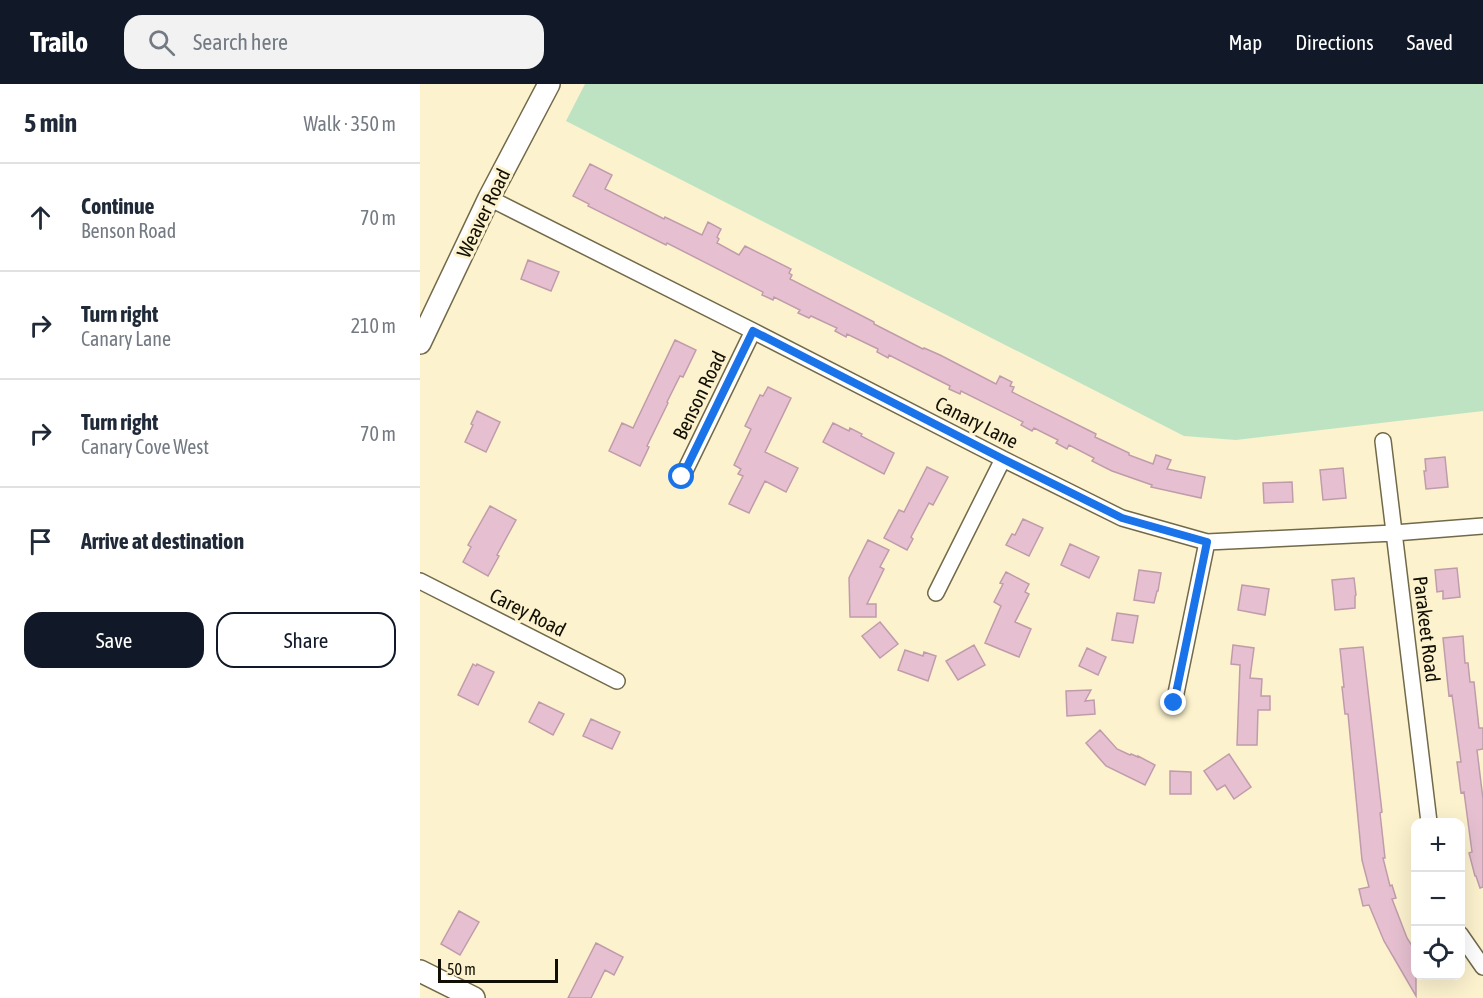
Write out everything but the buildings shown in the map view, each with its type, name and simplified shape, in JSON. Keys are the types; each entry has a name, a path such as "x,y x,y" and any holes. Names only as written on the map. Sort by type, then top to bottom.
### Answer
{"main road":[{"name":"Weaver Road","path":"420,343 489,198 549,84"},
{"path":"420,971 474,998"}],"street":[{"name":"Canary Lane","path":"489,198 1122,518 1207,542 1394,533 1483,526"},
{"name":"Benson Road","path":"682,477 753,331"},
{"name":"Parakeet Road","path":"1383,441 1430,818"},
{"path":"936,593 1003,459"},
{"path":"1174,703 1207,542"},
{"name":"Carey Road","path":"420,581 617,681"},
{"path":"1465,940 1483,967"}],"green space":[{"path":"585,84 1483,84 1483,411 1236,440 1184,436 566,121"}],"route":[{"path":"682,477 753,331 1122,518 1207,542 1174,703"}]}
